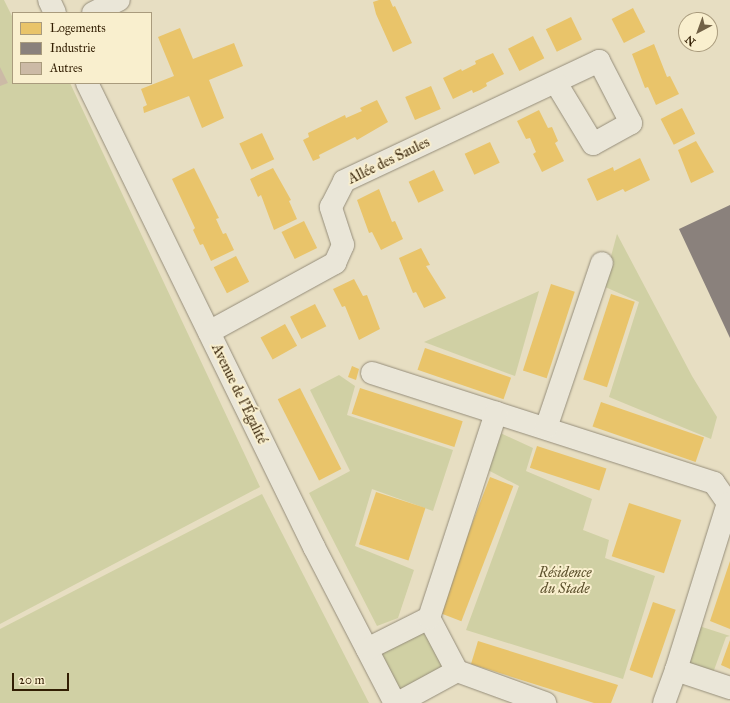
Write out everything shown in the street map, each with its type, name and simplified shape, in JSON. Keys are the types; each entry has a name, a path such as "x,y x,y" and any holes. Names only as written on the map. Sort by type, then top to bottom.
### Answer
{"street":[{"path":"49,0 55,12"},
{"path":"95,12 119,0"},
{"name":"Allée des Saules","path":"209,332 335,263 343,245 331,207 344,181 556,83"},
{"name":"Avenue de l'Égalité","path":"87,84 209,332 395,703"},
{"path":"546,428 602,263"},
{"path":"372,373 714,483 728,503 676,670 664,703"},
{"path":"367,649 429,618 496,413"},
{"path":"429,618 457,671 545,703"},
{"path":"676,670 730,688"},
{"path":"398,703 457,671"}],"green space":[{"path":"0,0 4,0 12,16 12,84 70,84 260,487 0,624"},
{"path":"617,234 692,376 717,417 711,439 609,397 639,302 603,286"},
{"path":"539,291 515,376 424,342"},
{"path":"339,375 355,386 347,415 453,450 433,511 372,489 355,546 414,570 398,618 377,626 309,493 350,471 310,390"},
{"name":"Résidence du Stade","path":"496,431 533,448 526,471 592,499 583,530 609,540 605,558 655,576 623,679 466,630 519,486 482,467"},
{"path":"262,494 369,703 0,703 0,629"},
{"path":"696,625 730,636 726,637 713,673 684,663"},
{"path":"421,627 445,669 402,694 378,652"}],"building: Logements":[{"path":"379,0 390,0 393,7 395,6 412,43 393,52 376,14 373,2"},
{"path":"633,8 645,32 624,43 612,19"},
{"path":"571,17 582,39 557,52 546,29"},
{"path":"180,28 193,59 234,43 243,66 209,80 224,118 202,128 189,96 144,113 143,107 147,105 141,89 174,76 158,37"},
{"path":"533,36 544,58 519,71 508,49"},
{"path":"654,44 667,77 670,76 679,94 656,105 648,87 645,88 632,54"},
{"path":"493,53 504,74 486,83 487,86 480,90 473,93 472,90 453,99 443,78 461,69 462,71 476,64 475,61"},
{"path":"431,86 441,109 415,120 405,97"},
{"path":"377,100 388,122 357,140 355,137 319,155 320,158 313,161 303,140 309,137 308,133 345,115 346,118 362,111 360,108"},
{"path":"682,108 695,134 674,145 661,119"},
{"path":"539,110 548,128 552,127 558,141 555,143 564,161 542,172 533,154 536,152 530,138 526,139 517,121"},
{"path":"262,133 274,159 252,170 239,144"},
{"path":"696,141 714,172 691,183 678,150"},
{"path":"490,142 500,163 474,175 465,154"},
{"path":"640,158 650,180 625,192 623,189 597,201 587,179 613,167 614,171"},
{"path":"194,168 219,218 216,219 223,234 226,233 234,250 211,261 203,244 200,245 193,230 195,228 172,179"},
{"path":"273,168 291,200 289,201 297,219 274,230 261,195 258,197 250,179"},
{"path":"434,170 444,191 418,203 409,182"},
{"path":"379,189 392,222 395,221 403,239 381,250 372,232 369,233 357,200"},
{"path":"304,221 317,248 295,259 282,232"},
{"path":"421,248 430,265 426,266 446,298 424,308 416,292 413,293 399,258"},
{"path":"236,256 249,282 227,293 214,267"},
{"path":"354,279 363,296 367,295 380,329 359,340 345,306 342,307 333,289"},
{"path":"551,284 575,292 547,378 523,371"},
{"path":"611,294 635,302 607,387 583,380"},
{"path":"315,304 326,326 301,339 290,317"},
{"path":"285,324 297,346 273,359 261,338"},
{"path":"425,348 511,378 504,399 418,370"},
{"path":"352,366 359,369 356,380 348,377"},
{"path":"300,388 341,469 319,480 278,399"},
{"path":"360,388 463,421 454,447 352,414"},
{"path":"601,402 704,437 696,462 593,427"},
{"path":"537,446 606,469 599,490 530,468"},
{"path":"490,477 513,486 461,621 438,612"},
{"path":"376,492 425,508 408,560 359,544"},
{"path":"629,503 681,520 664,573 612,556"},
{"path":"730,561 730,629 710,621"},
{"path":"653,602 676,610 652,678 630,670"},
{"path":"730,640 730,669 721,665"},
{"path":"478,641 618,685 611,703 594,703 471,664"}],"building: Industrie":[{"path":"730,205 730,338 679,229"}],"building: Autres":[{"path":"0,67 8,83 0,86"}]}
